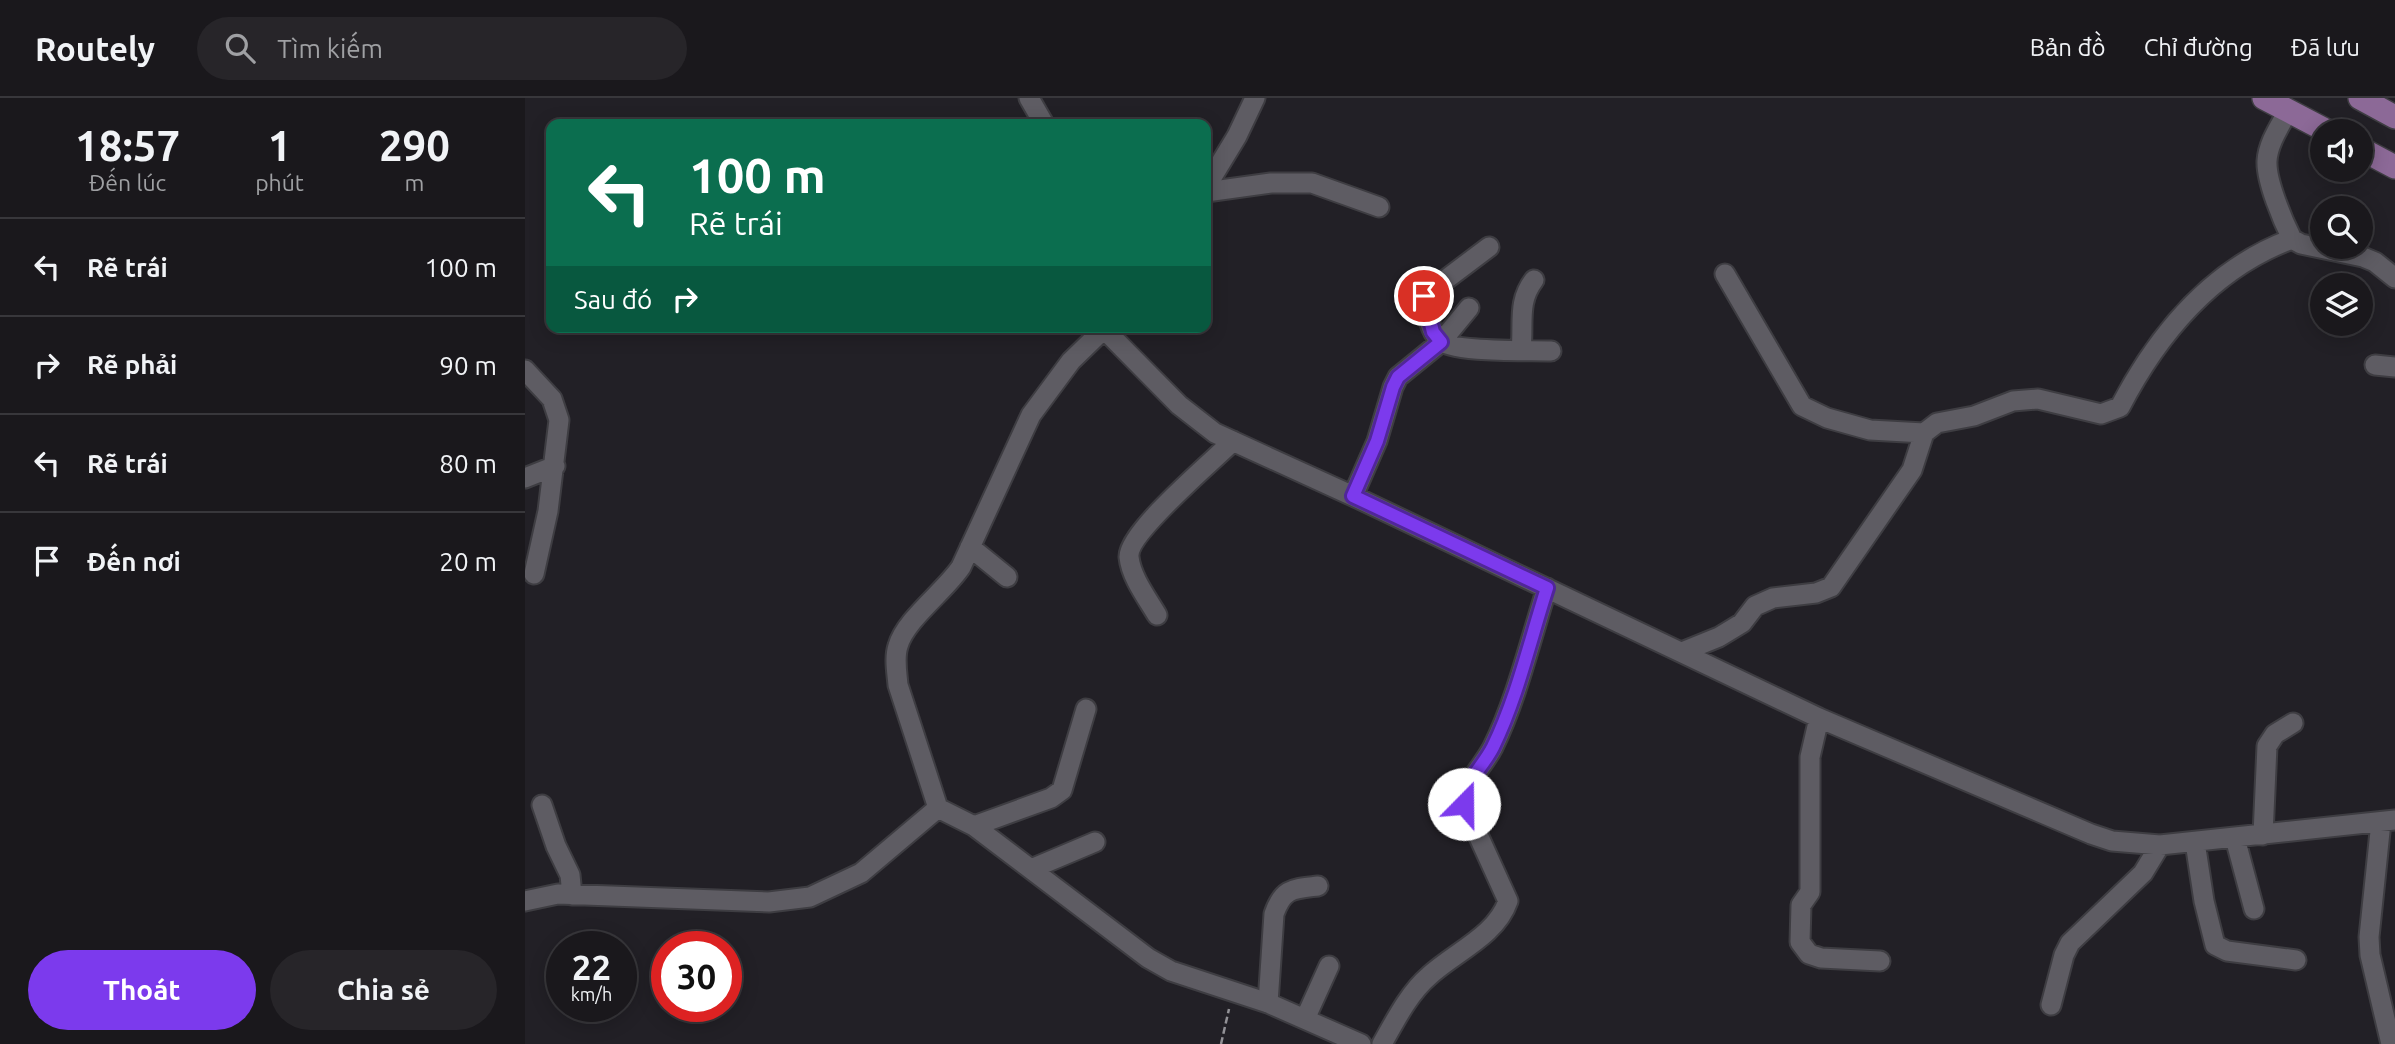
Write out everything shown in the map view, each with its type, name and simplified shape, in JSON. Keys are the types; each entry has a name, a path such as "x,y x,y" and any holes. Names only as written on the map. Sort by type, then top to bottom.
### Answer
{"main road":[{"path":"2264,98 2310,122"},
{"path":"2360,98 2395,117"},
{"path":"2373,155 2395,167"}],"street":[{"path":"1029,98 1041,119"},
{"path":"1211,181 1255,98"},
{"path":"2288,111 2271,142 2267,161 2268,176 2293,239 2301,244 2363,257 2375,262 2395,278"},
{"path":"1211,189 1271,183 1312,183 1379,207"},
{"path":"1682,652 1719,637 1742,623 1755,606 1773,598 1816,593 1831,587 1912,470 1924,433 1937,423 1974,416 2013,401 2038,400 2101,414 2120,407 2137,374 2165,333 2216,282 2264,249 2293,239"},
{"path":"1489,247 1422,290 1433,332 1441,342 1465,348 1551,351"},
{"path":"1725,274 1802,407 1827,418 1870,429 1924,433"},
{"path":"1521,350 1524,327 1521,303 1534,280"},
{"path":"1353,496 1377,441 1398,377 1441,342 1469,308"},
{"path":"1100,333 1071,361 1031,415 952,581 907,628 898,646 898,685 938,808 974,826 1148,958 1171,971 1268,1003 1361,1044"},
{"path":"1110,333 1196,421 1233,441 1819,718 2091,834 2112,841 2160,845 2388,821 2369,937 2370,955 2391,1044"},
{"path":"2375,365 2395,368"},
{"path":"525,370 552,399 559,420 548,511 534,574"},
{"path":"1157,615 1138,582 1129,556 1132,544 1145,525 1233,441"},
{"path":"525,478 555,466"},
{"path":"970,547 1007,577"},
{"path":"1382,1044 1409,1000 1427,977 1476,941 1503,914 1507,901 1464,804 1464,790 1493,747 1509,707 1547,588"},
{"path":"974,826 1051,799 1062,790 1086,709"},
{"path":"1819,718 1810,757 1810,892 1801,905 1800,942 1809,954 1821,958 1880,961"},
{"path":"2263,835 2267,746 2276,734 2293,723"},
{"path":"542,805 556,846 568,868 572,895"},
{"path":"525,901 558,894 769,902 810,897 861,873 938,808"},
{"path":"2235,838 2254,909"},
{"path":"1031,869 1095,842"},
{"path":"2196,842 2204,901 2215,945 2227,951 2296,960"},
{"path":"2051,1005 2064,955 2070,943 2143,873 2160,845"},
{"path":"1268,1003 1274,914 1278,902 1292,889 1318,886"},
{"path":"1305,1019 1329,966"}],"path":[{"path":"1221,1044 1232,992"}],"route":[{"path":"1424,296 1433,332 1441,342 1398,377 1377,441 1353,496 1547,588 1509,707 1493,747 1464,790 1464,804"}]}
